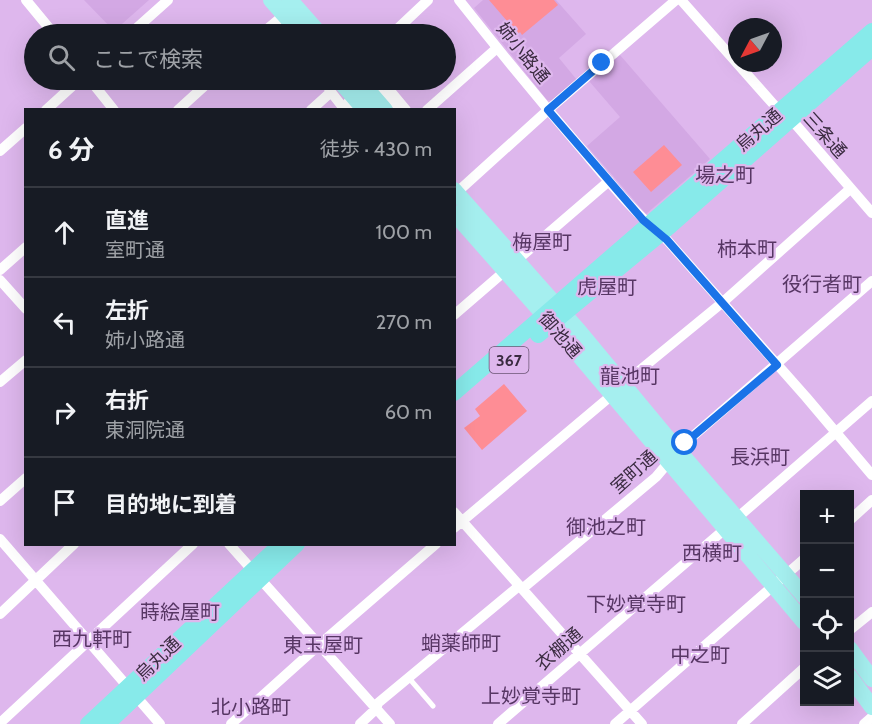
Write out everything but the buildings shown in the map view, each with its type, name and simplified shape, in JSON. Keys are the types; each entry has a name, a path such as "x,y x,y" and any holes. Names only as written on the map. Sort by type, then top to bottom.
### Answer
{"highway":[{"name":"烏丸通","path":"786,116 872,31"},
{"name":"烏丸通","path":"456,391 554,315 786,116 872,48"},
{"name":"烏丸通","path":"456,405 554,315"},
{"name":"烏丸通","path":"257,574 279,546"},
{"name":"烏丸通","path":"107,724 133,692 257,574 294,546"},
{"name":"烏丸通","path":"88,724 133,692"}],"main road":[{"path":"271,0 292,5 310,24"},
{"path":"292,5 298,24"},
{"path":"340,90 362,108"},
{"path":"368,90 383,108"},
{"name":"御池通","path":"456,194 511,266 780,580 800,615"},
{"name":"御池通","path":"456,215 511,266"},
{"name":"御池通","path":"780,580 800,593"},
{"path":"851,652 872,679"},
{"path":"854,684 872,707"}],"street":[{"path":"26,0 46,24"},
{"path":"141,24 168,0"},
{"path":"403,24 428,0"},
{"name":"姉小路通","path":"459,0 609,181 723,302 872,475"},
{"path":"456,192 676,0"},
{"name":"三条通","path":"681,0 872,213"},
{"path":"272,24 292,5"},
{"path":"456,84 497,48"},
{"path":"48,108 68,90"},
{"path":"98,90 112,108"},
{"path":"180,108 201,90"},
{"path":"313,108 331,90"},
{"path":"337,90 345,105"},
{"path":"389,90 404,108"},
{"path":"429,108 450,90"},
{"path":"0,151 24,130"},
{"path":"456,313 609,181"},
{"path":"642,724 520,587 458,525 723,302 850,189"},
{"path":"0,270 24,249"},
{"path":"0,280 24,307"},
{"name":"室町通","path":"360,724 376,709 378,703 408,677 656,477 693,437 872,281"},
{"path":"0,382 24,362"},
{"name":"衣棚通","path":"498,724 872,401"},
{"path":"0,501 24,480"},
{"path":"854,516 872,500"},
{"path":"0,539 160,724"},
{"path":"0,614 72,546"},
{"path":"0,723 191,546"},
{"path":"231,546 390,724"},
{"path":"231,724 434,546"},
{"path":"615,724 800,562"},
{"path":"854,626 872,612"},
{"path":"742,724 800,672"},
{"path":"864,724 872,717"}],"lane":[{"path":"380,90 396,108"},
{"path":"408,677 433,706"}],"shaded area":[{"path":"84,0 149,0 122,24 107,24"},
{"path":"483,0 556,0 586,34 559,58 577,80 552,101 547,100 474,8"},
{"path":"489,0 554,0 558,5 522,35 520,32 518,34"},
{"path":"620,55 710,159 646,214 587,146 620,117 589,81"},
{"path":"664,145 682,165 651,192 633,172"},
{"path":"504,384 527,411 482,450 464,428 480,416 475,409"}],"district":[{"name":"場之町","path":"725,175"},
{"name":"梅屋町","path":"542,242"},
{"name":"柿本町","path":"747,249"},
{"name":"役行者町","path":"822,284"},
{"name":"虎屋町","path":"607,287"},
{"name":"龍池町","path":"630,376"},
{"name":"長浜町","path":"760,457"},
{"name":"御池之町","path":"606,527"},
{"name":"西横町","path":"712,553"},
{"name":"下妙覚寺町","path":"636,604"},
{"name":"蒔絵屋町","path":"180,612"},
{"name":"西九軒町","path":"92,639"},
{"name":"蛸薬師町","path":"461,643"},
{"name":"東玉屋町","path":"323,645"},
{"name":"中之町","path":"700,655"},
{"name":"上妙覚寺町","path":"531,696"},
{"name":"北小路町","path":"251,707"}],"route":[{"path":"602,63 548,110 643,220 667,240 777,365 685,443"}]}
